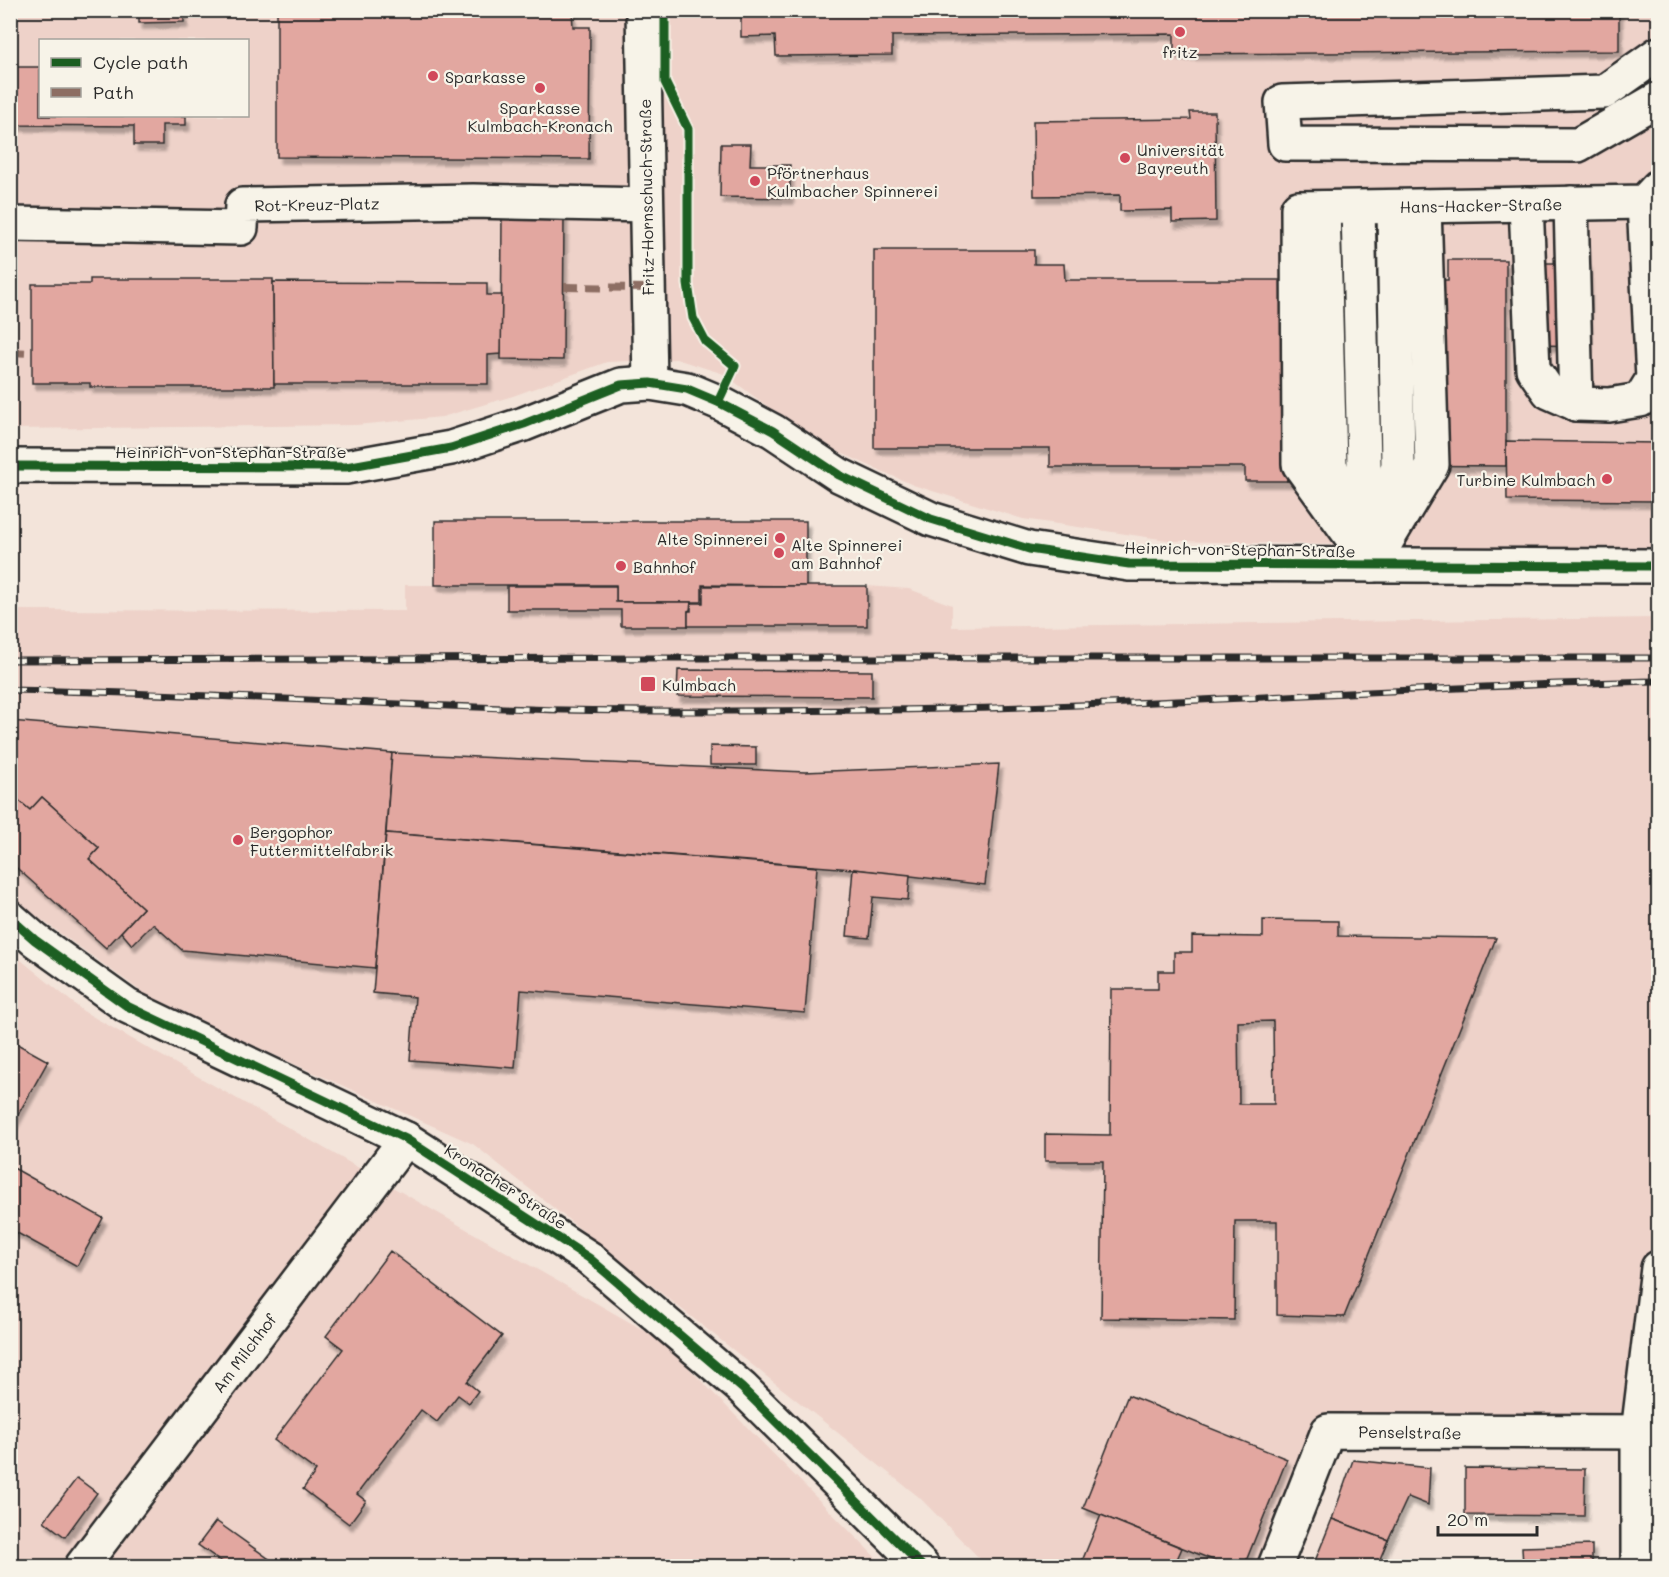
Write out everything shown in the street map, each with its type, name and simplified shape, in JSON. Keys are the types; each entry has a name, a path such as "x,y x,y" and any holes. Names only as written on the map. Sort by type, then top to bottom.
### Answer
{"street":[{"name":"Fritz-Hornschuch-Straße","path":"643,10 650,383"},
{"path":"1659,54 1604,92 1282,102 1285,144 1578,145 1659,99"},
{"path":"1526,204 1533,369 1549,392 1576,404 1610,405 1640,400 1653,379 1651,195"},
{"name":"Hans-Hacker-Straße","path":"1372,565 1299,465 1311,208 1571,203 1651,195"},
{"name":"Rot-Kreuz-Platz","path":"10,224 241,228 242,205 473,201 646,205"},
{"path":"1571,203 1576,404"},
{"path":"1372,565 1398,465 1409,206"},
{"path":"1358,208 1364,465 1372,565"},
{"name":"Heinrich-von-Stephan-Straße","path":"10,466 346,467 451,448 524,424 621,385 650,383 687,389 718,402 773,431 839,475 931,519 1029,549 1129,564 1656,566"},
{"name":"Kronacher Straße","path":"10,918 34,940 128,1006 406,1139 597,1265 742,1388 922,1566"},
{"name":"Am Milchhof","path":"82,1566 406,1139"},
{"path":"1638,1566 1659,1268"},
{"name":"Penselstraße","path":"1275,1566 1328,1431 1648,1433"}],"shaded area":[{"path":"10,11 1658,11 1658,552 1174,541 1023,519 913,485 814,441 724,374 676,359 607,362 513,396 442,417 356,425 11,429"},
{"path":"405,585 867,586 909,589 952,605 952,627 1658,618 1658,1443 1334,1417 1272,1566 987,1566 919,1497 473,1144 156,1002 11,898 11,610 405,611"},
{"path":"10,951 83,1011 661,1340 884,1566 11,1566"}],"building":[{"path":"139,10 184,10 184,22 139,23"},
{"name":"Sparkasse","path":"277,10 572,10 573,27 590,27 589,159 277,157"},
{"name":"fritz","path":"741,10 1619,10 1619,51 1174,54 1174,34 892,36 892,55 776,56 775,36 741,37"},
{"path":"10,67 39,67 39,117 186,117 186,125 162,125 162,145 134,145 134,126 10,125"},
{"name":"Universität Bayreuth","path":"1190,112 1215,112 1216,221 1172,222 1172,210 1120,211 1120,195 1034,196 1033,121 1191,119"},
{"name":"Pförtnerhaus Kulmbacher Spinnerei","path":"721,144 751,144 750,165 790,165 790,198 720,197"},
{"path":"502,214 564,215 563,360 501,359"},
{"path":"874,250 1034,250 1034,264 1064,264 1065,280 1287,280 1287,481 1245,481 1245,467 1050,467 1050,448 874,448"},
{"path":"1448,260 1506,260 1506,466 1364,465 1313,481 1287,481 1287,280 1448,280"},
{"path":"1536,263 1588,263 1588,346 1536,345"},
{"path":"90,279 273,279 274,387 90,387 90,383 32,383 32,284 90,284"},
{"path":"273,282 487,283 487,295 502,295 501,354 488,355 488,384 274,384"},
{"path":"1506,441 1658,443 1658,501 1507,500"},
{"name":"Bahnhof","path":"435,521 806,521 806,586 702,585 702,602 616,602 616,585 435,585"},
{"path":"507,586 616,586 616,602 691,602 688,611 688,626 621,626 621,610 507,610"},
{"path":"703,586 867,586 867,626 688,626 688,611 691,611 691,603 703,603"},
{"path":"678,670 872,671 872,697 677,696"},
{"name":"Bergophor Futtermittelfabrik","path":"10,721 392,753 375,968 182,950 153,924 132,945 121,932 143,908 89,859 99,848 42,797 30,810 10,793"},
{"path":"710,746 756,747 756,765 710,765"},
{"path":"392,753 805,772 999,764 985,885 853,869 386,833"},
{"path":"10,793 30,810 42,797 99,848 89,859 143,908 106,948 10,862"},
{"path":"386,833 817,867 805,1013 521,990 515,1068 410,1060 415,997 373,993"},
{"path":"853,869 910,875 908,900 873,897 869,938 847,936"},
{"path":"1263,920 1338,921 1338,936 1496,938 1344,1317 1277,1315 1277,1221 1235,1221 1234,1320 1101,1318 1103,1161 1045,1161 1045,1134 1110,1135 1111,989 1158,989 1158,971 1174,971 1174,952 1192,952 1192,936 1263,937","holes":["1273,1021 1274,1104 1239,1104 1238,1022"]},
{"path":"10,1040 48,1061 10,1129"},
{"path":"10,1166 103,1218 77,1266 10,1229"},
{"path":"390,1251 502,1336 467,1382 478,1391 469,1403 458,1395 437,1422 421,1410 357,1494 366,1501 349,1524 303,1489 316,1471 274,1440 343,1349 326,1336"},
{"path":"1128,1395 1287,1459 1244,1566 1228,1566 1083,1508"},
{"path":"1353,1460 1430,1468 1428,1505 1408,1497 1388,1540 1332,1519"},
{"path":"1465,1468 1585,1469 1584,1516 1465,1515"},
{"path":"77,1478 97,1493 65,1537 44,1521"},
{"path":"1101,1515 1182,1548 1174,1566 1080,1566"},
{"path":"1332,1519 1388,1540 1377,1566 1313,1566"},
{"path":"216,1521 279,1566 228,1566 198,1545"},
{"path":"1592,1545 1592,1566 1523,1566 1522,1547"}],"railway":[{"path":"10,660 1658,658"},
{"path":"10,690 565,710 757,711 1167,702 1658,681"}],"marked path":[{"path":"564,287 648,288"},
{"path":"10,352 32,353"}],"cycle path":[{"path":"665,10 665,82 688,129 688,284 693,318 705,341 735,366 718,402"},
{"path":"10,466 346,467 451,448 524,424 621,385 650,383 687,389 718,402 773,431 839,475 931,519 1029,549 1129,564 1658,566"},
{"path":"10,918 35,940 127,1006 406,1139 589,1258 742,1388 922,1566"}],"place":[{"name":"fritz","path":"1180,32"},
{"name":"Sparkasse","path":"433,76"},
{"name":"Sparkasse Kulmbach-Kronach","path":"540,88"},
{"name":"Universität Bayreuth","path":"1125,158"},
{"name":"Pförtnerhaus Kulmbacher Spinnerei","path":"755,181"},
{"name":"Turbine Kulmbach","path":"1607,479"},
{"name":"Alte Spinnerei","path":"780,538"},
{"name":"Alte Spinnerei am Bahnhof","path":"779,553"},
{"name":"Bahnhof","path":"621,566"},
{"name":"Kulmbach","path":"648,684"},
{"name":"Bergophor Futtermittelfabrik","path":"238,840"}]}
